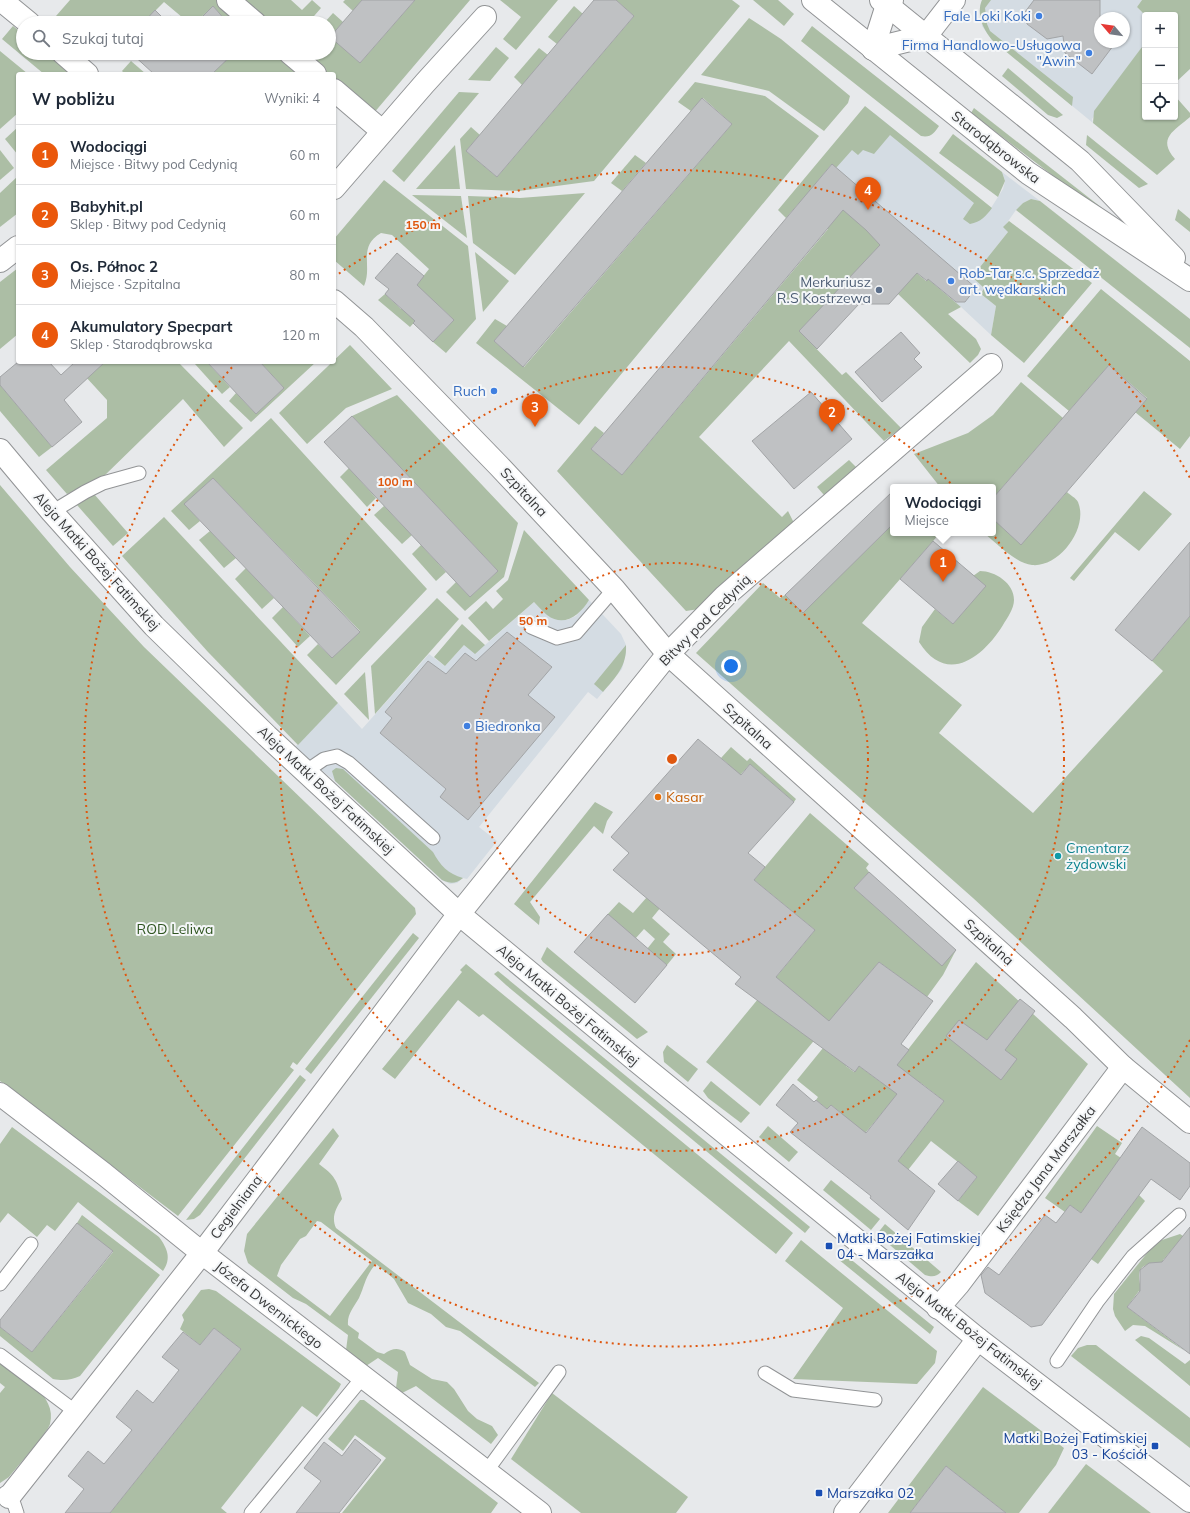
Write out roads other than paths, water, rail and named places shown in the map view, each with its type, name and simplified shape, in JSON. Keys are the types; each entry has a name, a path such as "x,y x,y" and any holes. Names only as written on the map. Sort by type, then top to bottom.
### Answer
{"street":[{"path":"1,0 20,16"},
{"path":"228,0 247,16"},
{"name":"Starodąbrowska","path":"813,0 1028,173 1190,280"},
{"path":"873,49 926,36 954,0"},
{"path":"873,49 887,2 926,36 1080,161 1190,276"},
{"path":"336,186 382,131 485,17"},
{"path":"71,60 85,72"},
{"path":"298,60 313,72"},
{"path":"336,92 382,131"},
{"path":"0,261 16,249"},
{"name":"Szpitalna","path":"336,302 369,333 614,589 668,654 1073,1018 1124,1067 1190,1122"},
{"name":"Bitwy pod Cedynią","path":"459,914 668,654 726,596 991,365"},
{"name":"Aleja Matki Bożej Fatimskiej","path":"0,450 52,512 154,626 305,772 459,914 938,1308 1190,1501"},
{"name":"Cegielniana","path":"9,1500 76,1412 202,1253 459,914"},
{"name":"Księdza Jana Marszałka","path":"938,1308 958,1285 1124,1067"},
{"name":"Józefa Dwernickiego","path":"0,1094 110,1178 202,1253 540,1513"},
{"path":"846,1513 978,1340"}],"lane":[{"path":"52,512 103,483 139,473"},
{"path":"531,627 557,638 576,633 614,589"},
{"path":"305,772 324,759 337,756 349,763 433,838"},
{"path":"1057,1362 1097,1302 1133,1256 1179,1215"},
{"path":"0,1284 31,1244"},
{"path":"0,1355 76,1412"},
{"path":"486,1472 559,1372"},
{"path":"765,1373 793,1390 875,1400"},
{"path":"252,1513 363,1377"}],"place":[{"name":"Fale Loki Koki","path":"1039,16"},
{"name":"Firma Handlowo-Usługowa \"Awin\"","path":"1089,53"},
{"name":"Akumulatory Specpart","path":"868,210"},
{"name":"Rob-Tar s.c. Sprzedaż art. wędkarskich","path":"951,281"},
{"name":"Merkuriusz R.S Kostrzewa","path":"879,290"},
{"name":"Ruch","path":"494,391"},
{"name":"Os. Północ 2","path":"535,427"},
{"name":"Babyhit.pl","path":"832,432"},
{"name":"Wodociągi","path":"943,582"},
{"name":"Biedronka","path":"467,726"},
{"name":"Kasar","path":"658,797"},
{"name":"Cmentarz żydowski","path":"1058,856"},
{"name":"Matki Bożej Fatimskiej 04 - Marszałka","path":"829,1246"},
{"name":"Matki Bożej Fatimskiej 03 - Kościół","path":"1155,1446"},
{"name":"Marszałka 02","path":"819,1493"}],"park label":[{"name":"ROD Leliwa","path":"175,929"}]}
